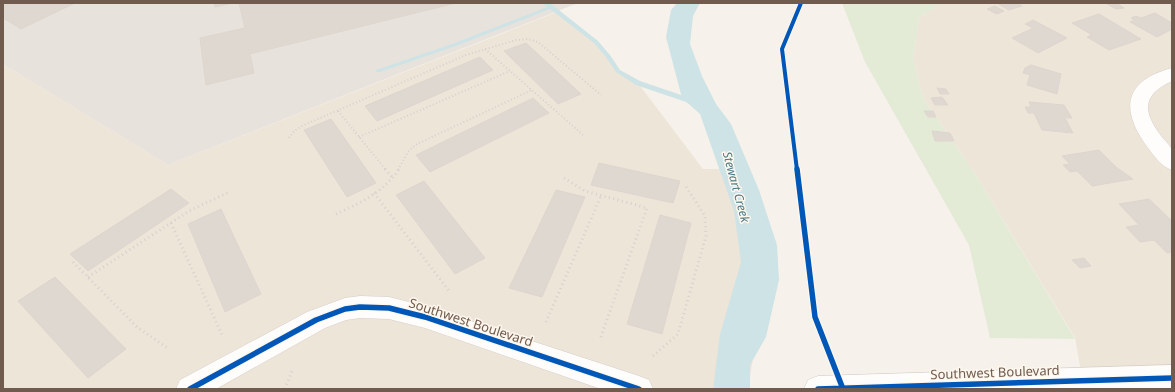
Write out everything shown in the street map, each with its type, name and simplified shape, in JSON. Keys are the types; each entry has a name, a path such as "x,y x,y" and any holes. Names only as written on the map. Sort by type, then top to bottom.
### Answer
{"street":[{"path":"1172,74 1157,80 1145,90 1141,96 1139,110 1144,127 1150,137 1172,162"},
{"name":"Southwest Boulevard","path":"190,389 316,320 345,309 360,307 389,308 424,317 639,389"},
{"name":"Southwest Boulevard","path":"818,389 1172,378"}],"path":[{"path":"289,138 294,131 304,125 466,55 485,48 516,40 533,40 538,42 601,95"},
{"path":"485,48 583,135"},
{"path":"359,137 510,71"},
{"path":"336,214 360,203 392,178 407,152 415,145 532,90"},
{"path":"338,111 392,178"},
{"path":"564,178 585,191 648,208 600,339"},
{"path":"653,356 678,334 706,236 705,216 685,185"},
{"path":"88,277 189,210 229,192"},
{"path":"374,193 449,291"},
{"path":"546,322 601,196"},
{"path":"171,223 223,337"},
{"path":"73,262 137,327 169,349"},
{"path":"285,389 292,371"}],"shaded area":[{"path":"3,3 578,3 168,165 3,64"},
{"path":"941,3 1172,3 1172,389 1084,389 1075,338 975,174 923,98 913,59 919,18"},
{"path":"557,12 596,42 618,71 638,83 703,169 731,169 771,249 748,389 3,389 3,64 168,165"}],"green space":[{"path":"842,3 941,3 919,18 913,59 923,98 975,174 1075,339 990,338 969,245 865,62"}],"water":[{"name":"Stewart Creek","path":"677,3 700,3 693,16 690,44 702,76 716,104 731,124 759,190 777,245 779,280 766,337 750,365 750,389 713,389 720,334 741,262 734,211 700,114 682,98 666,37 671,10"}],"building":[{"path":"3,3 75,3 21,29 3,18"},
{"path":"214,3 233,3 215,7"},
{"path":"239,3 456,3 250,54 254,73 206,85 200,38 245,28"},
{"path":"997,3 1018,3 1022,6 1009,10"},
{"path":"1116,3 1124,8 1116,9 1107,4"},
{"path":"995,6 1004,11 997,14 987,9"},
{"path":"1155,13 1172,23 1172,29 1157,37 1130,22 1135,20 1131,18 1136,16 1141,18"},
{"path":"1099,14 1141,39 1109,50 1087,37 1092,35 1072,23"},
{"path":"1033,20 1067,38 1038,53 1012,38 1033,28 1025,24"},
{"path":"526,43 581,94 558,104 504,51"},
{"path":"480,57 493,70 377,121 365,106"},
{"path":"1031,65 1061,74 1057,94 1027,85 1030,75 1023,73 1025,68"},
{"path":"937,88 946,89 949,94 940,94"},
{"path":"942,97 948,105 935,105 931,98"},
{"path":"533,98 549,113 430,172 416,155"},
{"path":"1029,102 1064,105 1072,118 1065,118 1073,133 1042,130 1034,113 1028,113 1025,107 1031,107"},
{"path":"924,111 933,111 936,117 928,117"},
{"path":"331,119 376,183 347,197 304,130"},
{"path":"932,131 950,133 954,141 935,141"},
{"path":"1099,150 1116,167 1133,179 1092,186 1077,171 1070,172 1063,165 1070,164 1062,156"},
{"path":"599,163 680,181 673,203 591,185"},
{"path":"424,181 485,258 455,274 396,195"},
{"path":"171,189 189,203 88,271 70,254"},
{"path":"556,190 585,197 542,297 509,288"},
{"path":"1149,199 1172,221 1172,252 1167,253 1154,240 1140,242 1126,227 1139,225 1119,204"},
{"path":"221,209 261,294 225,312 188,224"},
{"path":"660,215 691,223 662,334 627,324"},
{"path":"1084,258 1091,266 1080,268 1072,260"},
{"path":"55,277 126,349 88,378 18,301"}],"waterway":[{"path":"546,3 596,42 618,71 638,83 691,101"},
{"path":"378,71 454,45 551,7"}],"cycle path":[{"path":"801,3 782,49 815,317 843,389"},
{"path":"190,389 316,320 345,309 360,307 389,308 425,317 639,389"},
{"path":"818,389 1172,378"}]}
